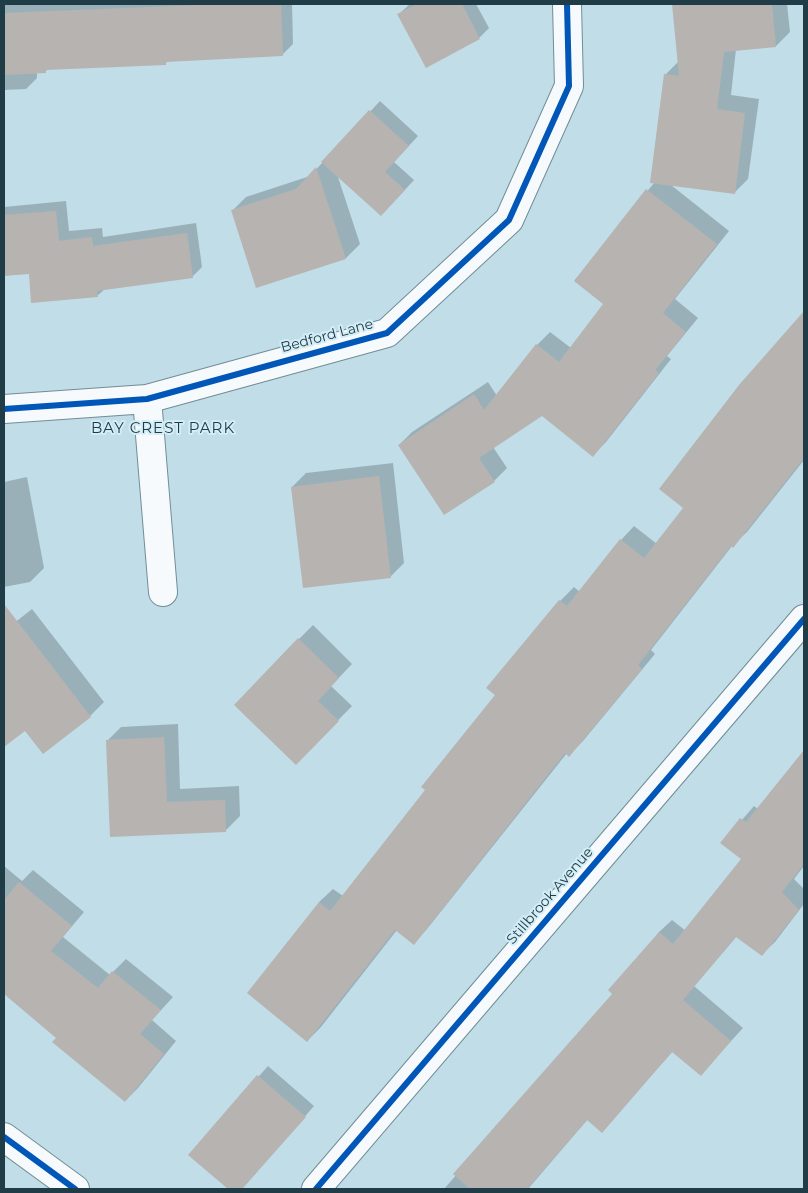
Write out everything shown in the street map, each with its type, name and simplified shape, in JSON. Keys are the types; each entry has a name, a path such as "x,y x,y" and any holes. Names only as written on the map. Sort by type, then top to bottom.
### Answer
{"street":[{"name":"Bedford Lane","path":"4,409 147,399 387,333 509,220 569,86 567,4"},
{"path":"147,399 163,592"},
{"name":"Stillbrook Avenue","path":"316,1189 804,619"},
{"path":"4,1137 75,1189"}],"building":[{"path":"224,4 281,4 283,56 166,62 166,65 45,70 46,73 4,75 4,13"},
{"path":"417,4 462,4 480,39 426,68 397,14"},
{"path":"672,4 772,4 776,47 724,52 717,109 745,113 735,194 650,183 664,74 679,76"},
{"path":"369,110 409,146 385,172 405,190 381,216 321,162"},
{"path":"316,167 346,259 256,288 231,210 296,189"},
{"path":"646,189 717,244 663,313 686,332 655,370 659,373 593,457 542,416 479,458 495,482 444,515 398,445 474,394 484,410 536,344 559,362 603,304 574,281"},
{"path":"56,211 59,241 92,237 93,246 187,233 193,278 97,291 98,297 31,303 29,274 4,276 4,215"},
{"path":"804,311 804,458 733,548 731,546 638,665 642,669 569,757 565,753 414,945 395,930 307,1042 247,993 319,902 330,911 425,790 421,787 495,695 486,688 559,600 567,606 620,539 644,558 683,508 659,489 739,385"},
{"path":"379,476 391,578 303,588 291,487"},
{"path":"4,604 91,717 43,754 25,731 4,747"},
{"path":"298,638 339,678 318,701 339,721 296,765 234,705"},
{"path":"164,737 167,802 225,800 226,832 110,837 106,740"},
{"path":"804,750 804,864 782,892 799,910 762,956 736,937 683,1000 731,1041 701,1076 672,1052 602,1133 587,1120 527,1189 470,1189 453,1174 612,994 608,990 659,932 673,944 741,859 720,843 740,818 746,822"},
{"path":"19,882 72,926 51,951 98,988 112,971 161,1010 140,1034 164,1054 125,1102 52,1042 56,1038 4,994 4,900"},
{"path":"257,1075 306,1117 242,1189 228,1189 188,1155"}],"cycle path":[{"path":"4,409 147,399 387,333 509,220 569,86 567,4"},
{"path":"316,1189 804,619"},
{"path":"4,1137 75,1189"}],"district":[{"name":"BAY CREST PARK","path":"163,429"}]}
